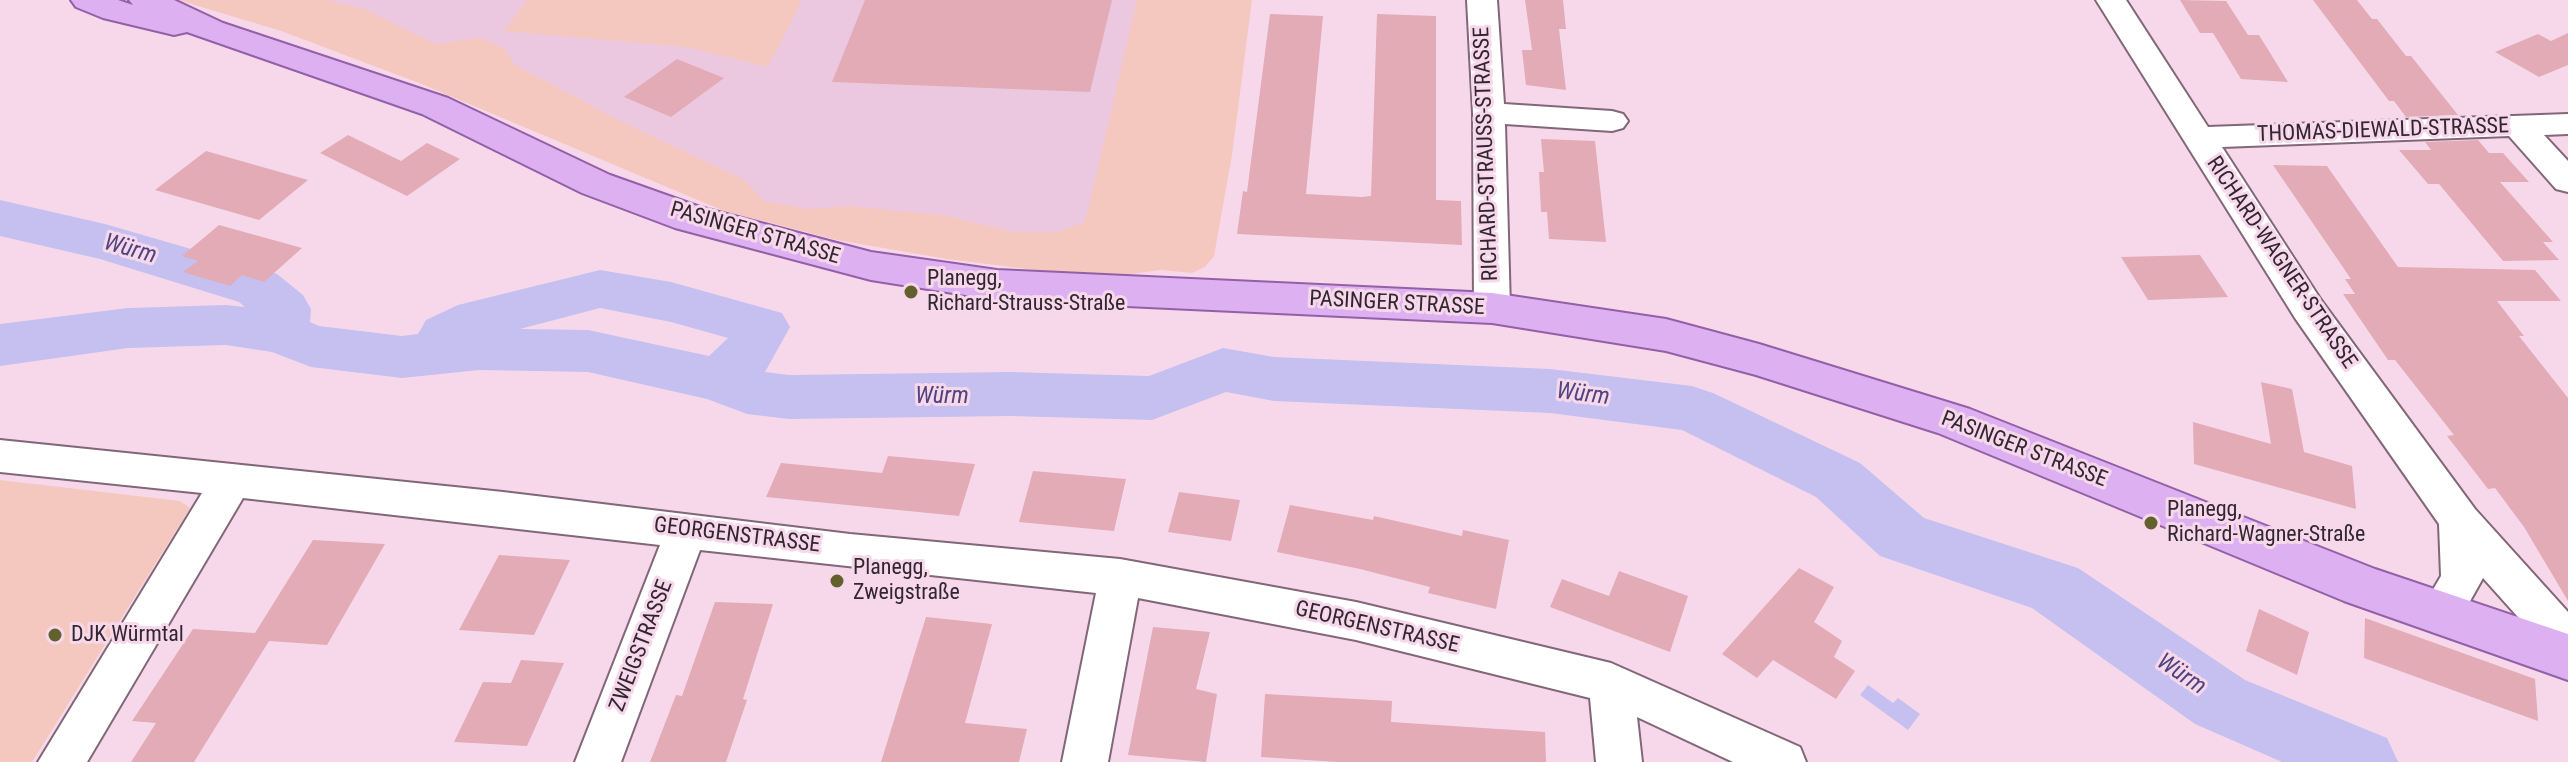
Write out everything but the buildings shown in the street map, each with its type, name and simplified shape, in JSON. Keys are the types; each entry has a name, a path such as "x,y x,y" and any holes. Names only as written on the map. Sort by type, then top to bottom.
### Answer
{"main road":[{"name":"PASINGER STRASSE","path":"88,0 156,22 211,30"},
{"name":"PASINGER STRASSE","path":"146,0 211,30 301,58 435,106 596,184 689,218 871,266 997,285 1492,308 1666,335 1848,385 1954,421 2309,565 2440,615 2568,657"}],"street":[{"name":"RICHARD-STRAUSS-STRASSE","path":"1482,0 1489,113 1492,308"},
{"name":"RICHARD-WAGNER-STRASSE","path":"2111,0 2308,309 2460,521 2568,641"},
{"path":"1489,113 1612,121"},
{"name":"THOMAS-DIEWALD-STRASSE","path":"2198,138 2568,124"},
{"path":"2517,126 2568,181"},
{"name":"GEORGENSTRASSE","path":"0,456 687,530 850,551 1120,577 1356,621 1611,683 1783,762"},
{"path":"61,762 200,529 233,480"},
{"path":"2440,615 2462,578 2460,521"},
{"name":"ZWEIGSTRASSE","path":"598,762 687,530"},
{"path":"1085,762 1120,577"},
{"path":"1611,683 1619,762"}],"shaded area":[{"path":"178,0 326,0 364,9 436,44 479,38 503,47 515,65 613,117 744,180 763,201 810,209 850,206 942,215 1014,232 1057,232 1083,223 1088,210 1137,0 1252,0 1232,155 1214,256 1205,267 1192,273 1161,270 1100,278 947,259 837,240 724,211 419,83 281,31"},
{"path":"211,0 1171,0 1110,257 1064,254 720,194"},
{"path":"527,0 802,0 768,67 686,47 504,31"},
{"name":"DJK Würmtal","path":"0,480 180,501 190,508 32,762 0,762"},
{"path":"1868,685 1893,703 1898,698 1920,714 1908,730 1860,695"}],"waterway":[{"name":"Würm","path":"0,218 105,242 258,288 283,309 281,333"},
{"name":"Würm","path":"446,335 478,319 600,289 671,302 762,327 746,356 719,380"},
{"name":"Würm","path":"0,345 128,328 226,325 281,333"},
{"name":"Würm","path":"281,333 311,346 402,357 479,349 588,351 719,380"},
{"name":"Würm","path":"719,380 747,392 789,397 1011,394 1152,398 1223,370 1274,379 1550,391 1692,409 1838,480 1902,537 2055,588 2220,702 2362,762"}],"place":[{"name":"Planegg, Richard-Strauss-Straße","path":"911,292"},
{"name":"Planegg, Richard-Wagner-Straße","path":"2151,523"},
{"name":"Planegg, Zweigstraße","path":"837,581"},
{"name":"DJK Würmtal","path":"55,635"}]}
